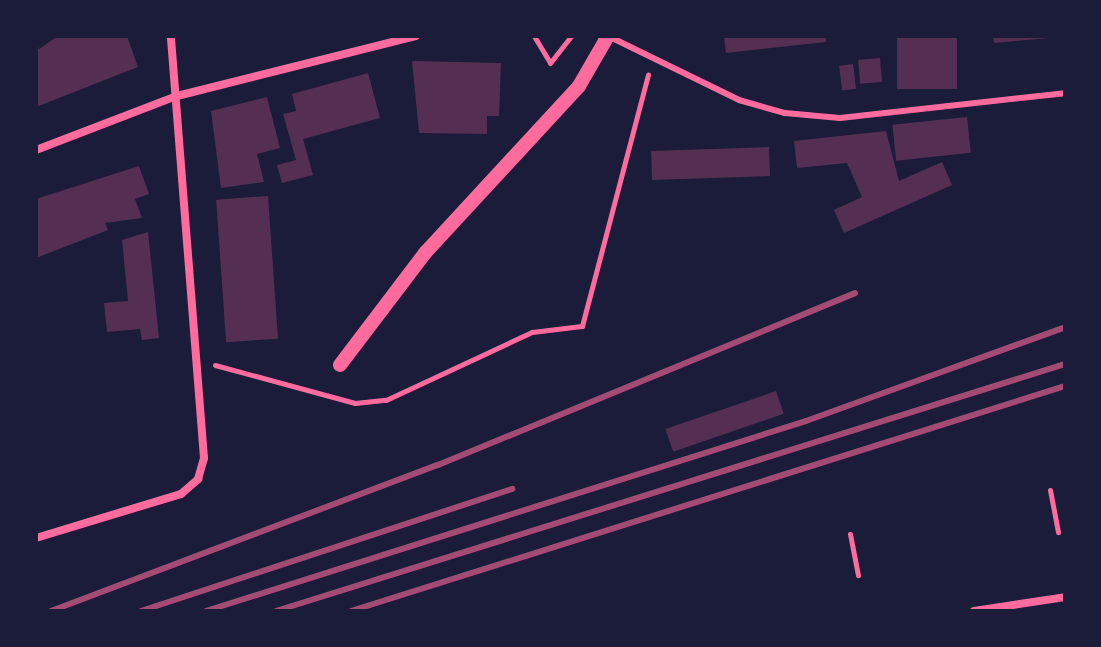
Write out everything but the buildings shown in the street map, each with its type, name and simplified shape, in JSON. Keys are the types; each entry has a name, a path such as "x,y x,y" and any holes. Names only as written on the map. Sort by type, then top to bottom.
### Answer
{"street":[{"path":"36,538 181,494 198,479 204,458 202,363 171,36"},
{"path":"36,150 177,96 416,36"},
{"path":"340,365 425,253 579,86 608,36"},
{"path":"974,611 1006,609 1065,597"}],"lane":[{"path":"608,36 652,58 785,113 840,118 1065,93"}],"path":[{"path":"534,36 550,63 571,36"},
{"path":"202,363 371,402 408,392 532,332 582,326 652,58"},
{"path":"1050,490 1058,532"},
{"path":"850,534 858,575"}],"railway":[{"path":"51,611 438,465 855,293"},
{"path":"206,611 806,421 1065,327"},
{"path":"276,611 1065,364"},
{"path":"351,611 1065,386"},
{"path":"141,611 513,489"}]}
